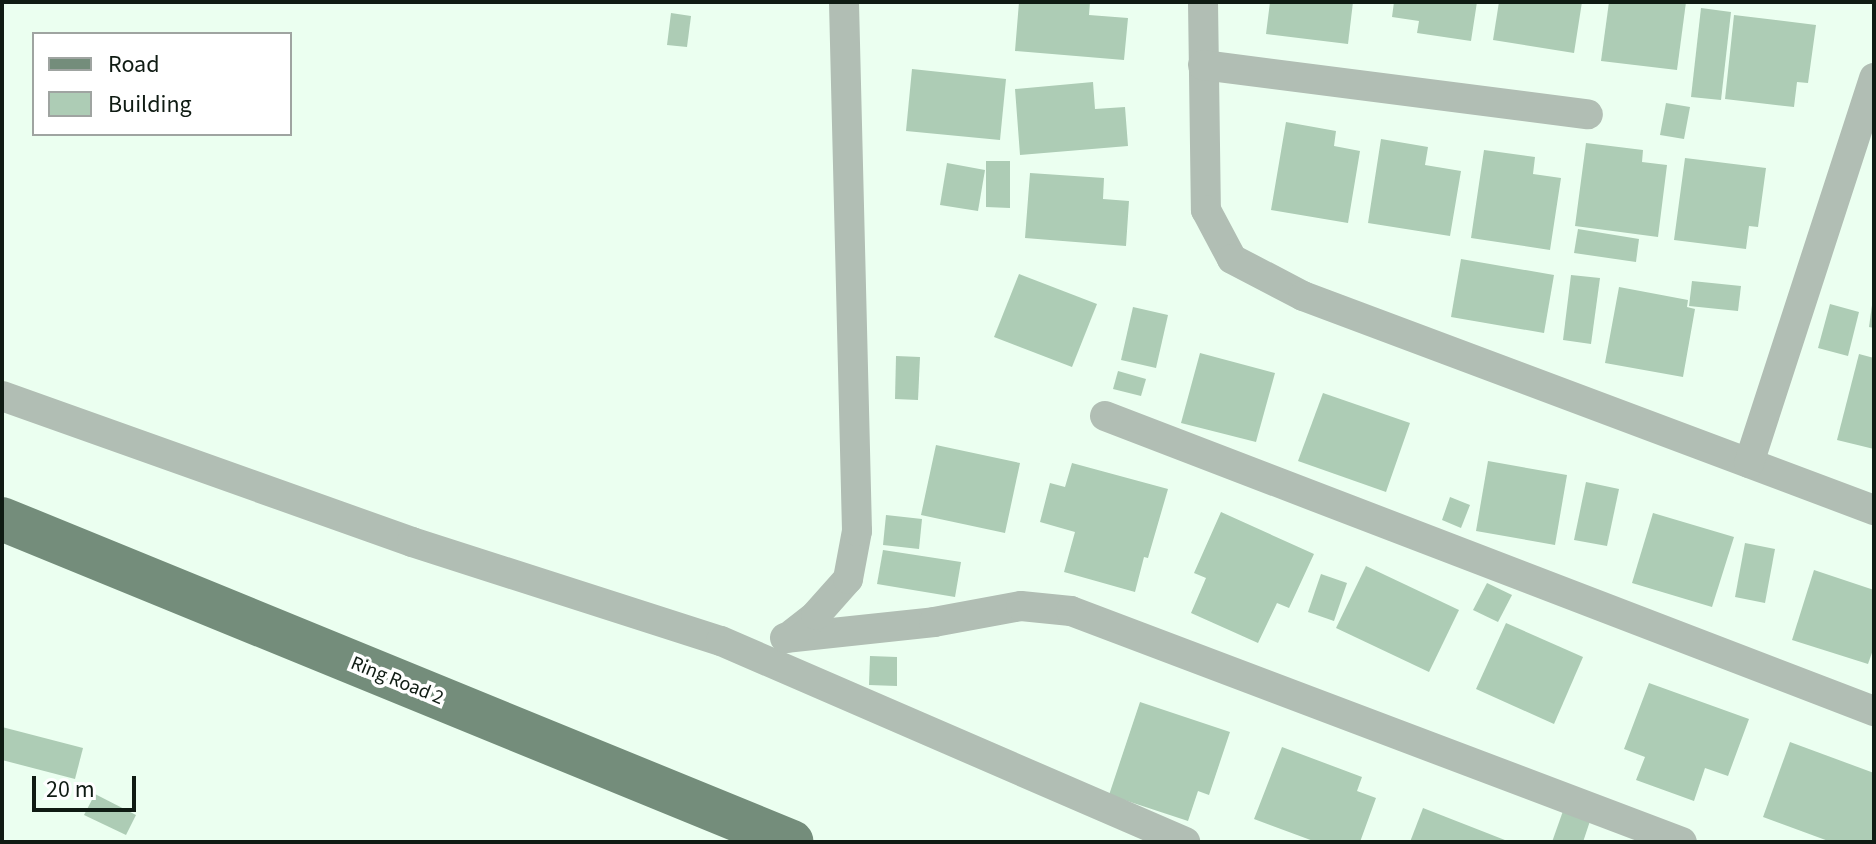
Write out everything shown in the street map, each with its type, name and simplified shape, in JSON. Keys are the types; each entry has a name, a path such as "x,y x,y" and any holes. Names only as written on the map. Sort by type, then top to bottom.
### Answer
{"main road":[{"name":"Ring Road 2","path":"2,519 792,842"}],"street":[{"path":"785,638 816,615 848,579 857,531 844,2"},
{"path":"1203,2 1206,210 1232,259 1303,296 1874,510"},
{"path":"1203,65 1588,114"},
{"path":"1749,463 1874,78"},
{"path":"2,396 412,542 721,641 1185,842"},
{"path":"1105,416 1874,711"},
{"path":"721,641 785,638 934,622 1021,606 1071,611 1682,842"}],"building":[{"path":"1019,2 1090,2 1089,15 1128,18 1124,60 1015,51"},
{"path":"1270,2 1353,2 1348,44 1266,34"},
{"path":"1394,2 1477,2 1471,41 1417,33 1419,21 1392,17"},
{"path":"1499,2 1582,2 1574,53 1493,40"},
{"path":"1609,2 1686,2 1677,70 1601,61"},
{"path":"1701,8 1731,12 1721,100 1691,97"},
{"path":"671,13 691,16 687,47 667,45"},
{"path":"1734,15 1816,25 1808,83 1797,82 1794,107 1725,99"},
{"path":"912,69 1006,79 1000,140 906,131"},
{"path":"1093,82 1095,109 1125,107 1128,146 1020,155 1015,89"},
{"path":"1666,103 1690,107 1684,139 1660,135"},
{"path":"1286,122 1336,131 1334,146 1360,151 1348,223 1271,210"},
{"path":"1381,139 1428,147 1425,165 1461,171 1450,236 1368,223"},
{"path":"1586,143 1643,150 1642,162 1667,165 1658,237 1575,226"},
{"path":"1484,150 1535,157 1533,174 1561,178 1550,250 1471,238"},
{"path":"1685,158 1766,168 1758,227 1749,226 1746,249 1674,240"},
{"path":"986,161 1010,161 1010,208 986,207"},
{"path":"947,163 985,170 978,211 940,205"},
{"path":"1030,173 1104,178 1103,199 1129,201 1126,246 1025,238"},
{"path":"1578,229 1639,239 1636,262 1574,253"},
{"path":"1461,259 1554,275 1544,333 1451,317"},
{"path":"1019,274 1097,304 1072,367 994,337"},
{"path":"1571,275 1600,278 1591,344 1563,340"},
{"path":"1692,281 1741,286 1738,311 1689,306"},
{"path":"1619,287 1688,300 1687,307 1695,309 1683,377 1605,363"},
{"path":"1830,304 1859,312 1848,356 1818,348"},
{"path":"1874,305 1874,328 1869,327"},
{"path":"1133,307 1168,315 1156,368 1121,360"},
{"path":"1200,353 1275,373 1256,442 1181,423"},
{"path":"1859,354 1874,358 1874,449 1837,440"},
{"path":"896,356 920,357 918,400 895,399"},
{"path":"1118,371 1146,379 1141,396 1113,389"},
{"path":"1323,393 1410,423 1386,492 1298,461"},
{"path":"936,445 1020,463 1005,533 921,515"},
{"path":"1488,461 1567,475 1555,545 1476,531"},
{"path":"1072,463 1168,489 1135,592 1064,572 1075,532 1040,522 1050,483 1065,487"},
{"path":"1586,482 1619,489 1607,546 1574,540"},
{"path":"1450,497 1470,505 1461,528 1442,520"},
{"path":"1221,512 1314,554 1289,608 1277,603 1258,643 1191,613 1206,578 1194,573"},
{"path":"1653,513 1734,537 1712,607 1632,583"},
{"path":"886,515 922,519 919,549 883,545"},
{"path":"1745,543 1775,549 1765,603 1735,597"},
{"path":"883,550 961,562 955,597 877,584"},
{"path":"1366,566 1459,610 1429,672 1336,628"},
{"path":"1814,570 1874,590 1874,647 1868,664 1792,640"},
{"path":"1321,574 1347,583 1334,621 1308,612"},
{"path":"1487,583 1512,595 1498,622 1473,610"},
{"path":"1506,623 1583,657 1554,724 1476,689"},
{"path":"870,656 897,657 897,686 869,685"},
{"path":"1649,683 1749,719 1728,776 1705,768 1694,801 1636,780 1645,757 1624,749"},
{"path":"1140,702 1230,732 1209,795 1198,791 1188,821 1109,795"},
{"path":"2,727 83,748 75,779 2,760"},
{"path":"1790,742 1874,773 1874,842 1831,842 1763,817"},
{"path":"1282,747 1362,777 1357,791 1376,798 1360,842 1316,842 1254,819"},
{"path":"95,794 136,815 126,835 84,815"},
{"path":"1423,808 1510,842 1410,842"},
{"path":"1563,811 1590,821 1583,842 1552,842"}]}
